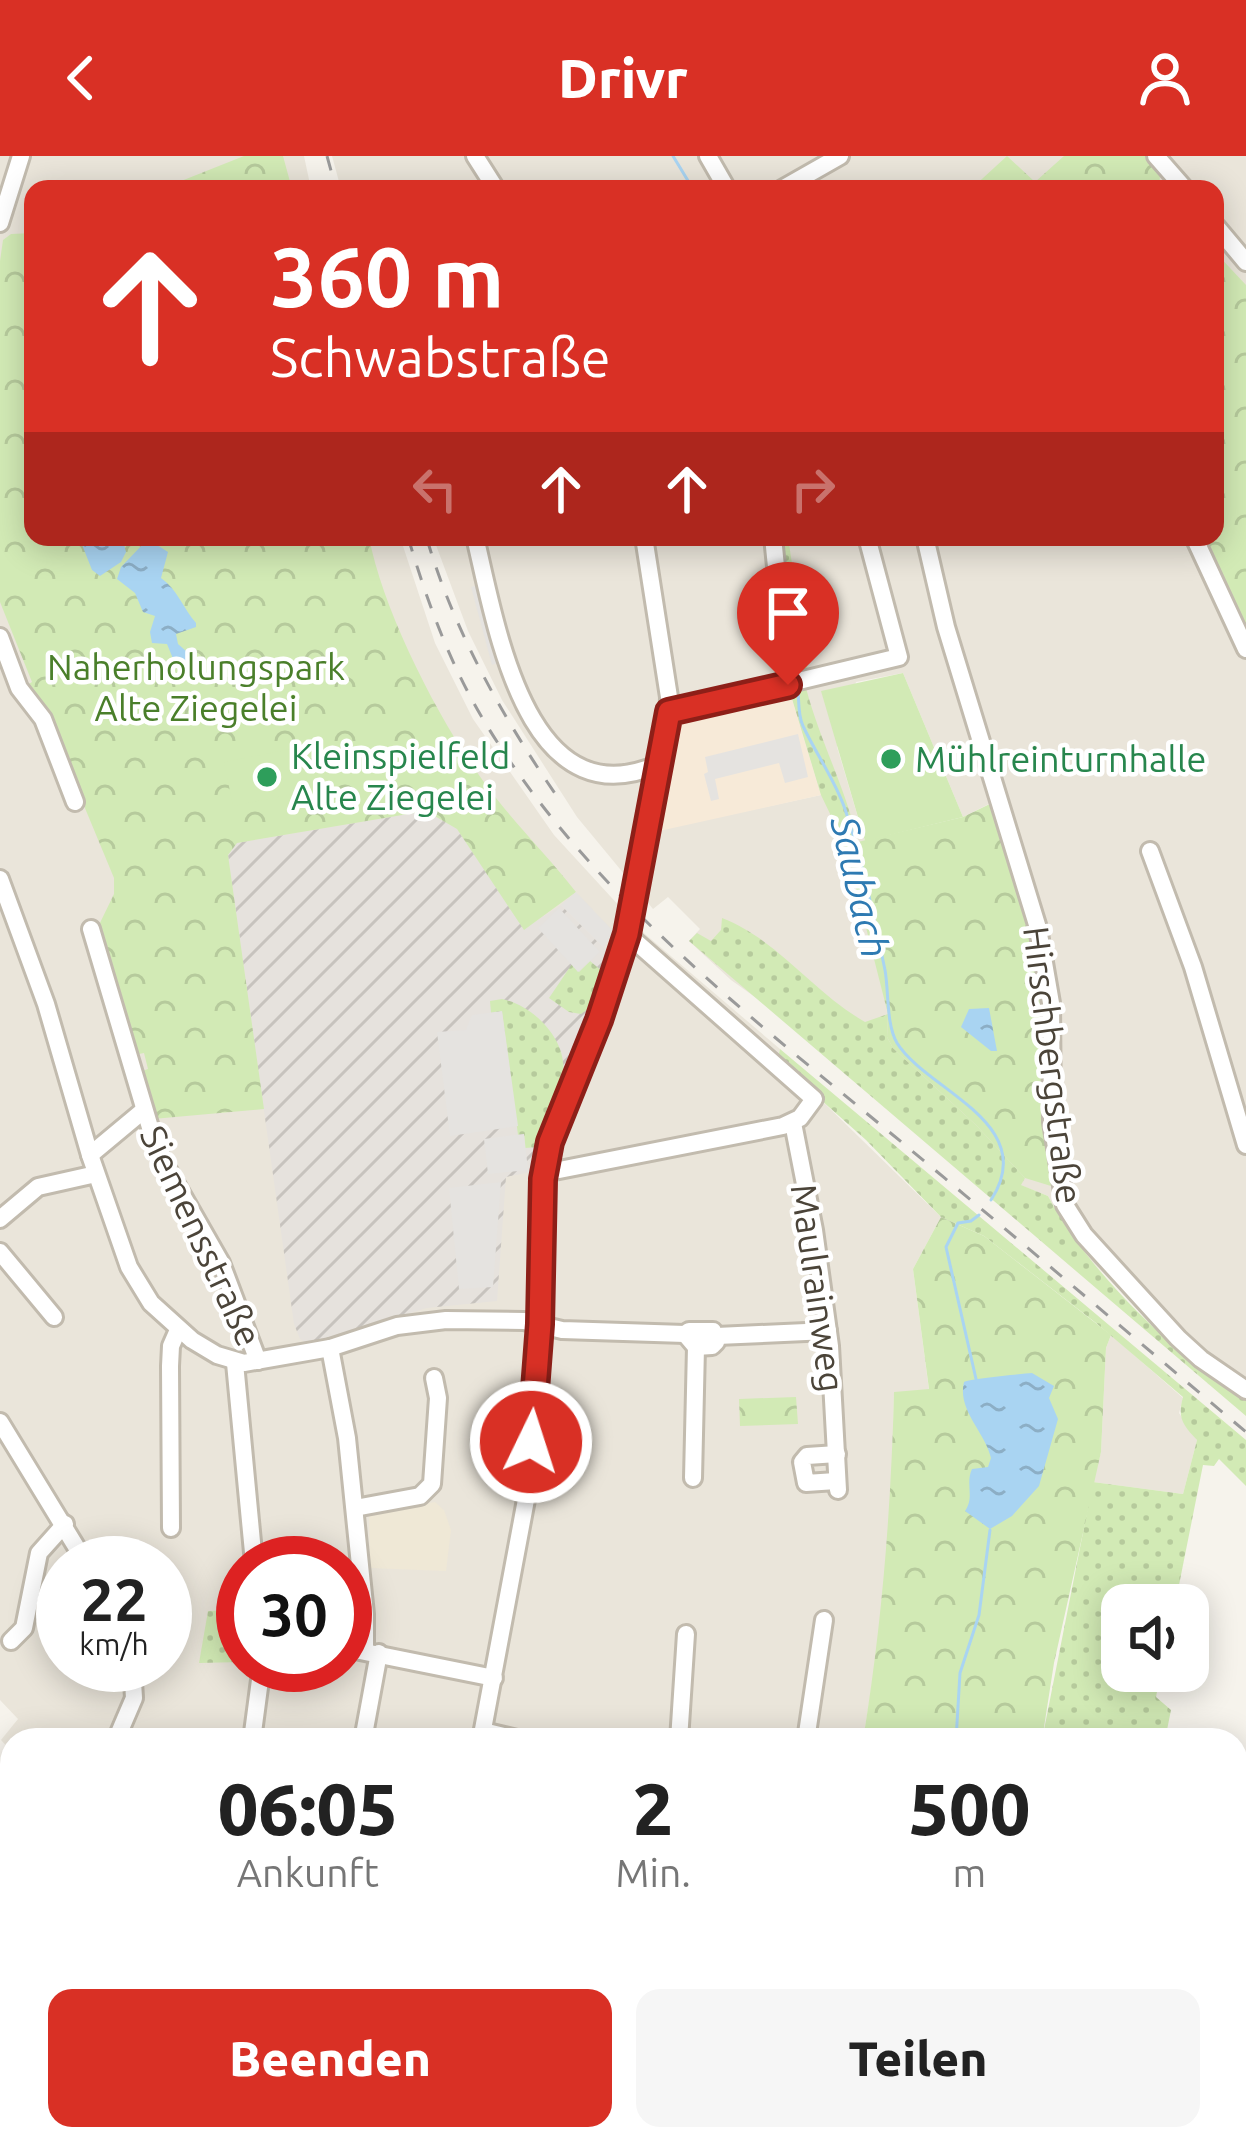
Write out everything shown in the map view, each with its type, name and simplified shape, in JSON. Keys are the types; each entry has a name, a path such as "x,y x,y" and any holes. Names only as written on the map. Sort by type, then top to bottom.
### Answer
{"street":[{"path":"0,223 4,193 21,156"},
{"path":"812,180 841,156"},
{"path":"1156,156 1177,180"},
{"path":"1224,236 1246,262"},
{"path":"477,546 511,674 544,736 577,768 598,774 625,775 659,764"},
{"path":"484,1728 528,1489 540,1324 544,1173 555,1124 599,1020 627,934 669,712 645,546"},
{"path":"774,546 795,683"},
{"path":"669,712 899,657 869,546"},
{"name":"Hirschbergstraße","path":"927,546 946,627 1038,928 1051,1004 1052,1122 1065,1205 1084,1235 1185,1345 1246,1390"},
{"path":"1198,546 1246,649"},
{"path":"0,638 20,688 43,718 74,802"},
{"path":"625,775 652,790"},
{"path":"1150,851 1193,967 1246,1145"},
{"path":"0,879 46,1004 129,1267 152,1303 178,1330 235,1363 330,1348 397,1326 430,1321 491,1319 712,1346 717,1336 828,1331"},
{"name":"Siemensstraße","path":"91,928 143,1110 172,1180 221,1263 258,1361"},
{"path":"544,1173 793,1123 814,1099 627,934"},
{"name":"Siemensstraße","path":"90,1155 143,1110"},
{"name":"Maulrainweg","path":"793,1123 828,1331 836,1454 837,1486 806,1483 802,1462 807,1456 836,1454"},
{"path":"0,1219 38,1187 96,1174"},
{"path":"0,1252 54,1317"},
{"path":"171,1528 170,1366 178,1330"},
{"path":"690,1340 693,1478"},
{"path":"330,1348 358,1536"},
{"path":"235,1363 251,1536"},
{"path":"355,1508 420,1496 432,1484 438,1398 434,1378"},
{"path":"0,1422 71,1536"},
{"path":"10,1641 19,1635 27,1618 39,1553 64,1524"},
{"path":"808,1728 824,1620"},
{"path":"681,1728 686,1634"},
{"path":"372,1652 494,1678"},
{"path":"121,1728 134,1692"},
{"path":"254,1728 258,1692"},
{"path":"365,1728 368,1692"}],"shaded area":[{"path":"0,156 304,156 309,180 24,180 24,546 403,546 435,643 473,719 554,835 645,934 780,1049 778,1058 941,1217 913,1269 929,1390 894,1393 891,1517 865,1728 11,1728 18,1719 0,1700"},
{"path":"332,156 1246,156 1246,1399 1197,1365 1090,1260 1048,1196 1020,1185 731,980 689,941 700,929 668,897 653,909 577,817 502,700 468,631 436,546 1224,546 1224,180 339,180","holes":["903,673 963,817 995,801 1043,1088 1045,1128 846,845 865,841 837,747 856,682","790,692 821,795 655,831"]},
{"path":"479,585 500,662 492,665 471,587"},
{"path":"790,692 821,795 655,832 674,716"},
{"path":"798,734 808,777 785,783 779,763 715,779 719,799 711,801 705,757"},
{"path":"426,811 457,829 524,929 561,905 612,956 541,1133 537,1171 506,1177 497,1301 427,1308 309,1344 300,1339 294,1324 228,855 236,843"},
{"path":"576,892 613,931 604,948 561,905"},
{"path":"559,908 600,952 578,972 538,928"},
{"path":"502,1011 518,1126 450,1136 437,1032 466,1030 472,1015"},
{"path":"524,1134 528,1170 488,1174 484,1139"},
{"path":"501,1182 493,1287 459,1289 449,1188"},
{"path":"1111,1335 1183,1398 1179,1413 1197,1440 1183,1494 1093,1482 1101,1452 1106,1348"},
{"path":"435,1502 444,1510 451,1530 446,1571 372,1568 369,1515"}],"green space":[{"path":"244,156 283,156 290,180 184,180"},
{"path":"1007,156 1033,180 981,180"},
{"path":"1064,156 1145,156 1160,180 1037,180"},
{"name":"Naherholungspark Alte Ziegelei","path":"24,233 24,546 371,546 400,633 451,732 497,800 576,892 524,930 457,829 426,811 237,843 228,855 264,1109 153,1119 139,1072 148,1069 144,1053 134,1055 98,927 114,894 114,878 43,707 24,687 32,682 0,602 0,261 3,240"},
{"path":"1224,262 1246,285 1246,632 1207,546 1224,546"},
{"path":"779,546 789,546 808,672 792,675"},
{"name":"Mühlreinturnhalle","path":"903,673 963,817 865,841 821,691"},
{"path":"806,688 858,842 845,845 821,795 790,692"},
{"name":"Kleinspielfeld Alte Ziegelei","path":"301,747 309,791 233,806 224,762"},
{"path":"996,801 1039,978 1051,1186 1025,1178 893,1048 845,845 963,817"},
{"path":"722,918 778,952 865,1022 888,1014 887,1037 893,1048 977,1126 1025,1178 1021,1185 1048,1196 1085,1252 1135,1309 1190,1359 1246,1399 1246,1416 689,941 697,933 711,941 721,930"},
{"path":"590,961 602,971 588,1009 581,1014 569,1012 549,998 572,964 579,972"},
{"path":"502,999 525,1008 546,1026 563,1061 561,1083 539,1147 525,1148 524,1134 518,1135 502,1012 491,1013 490,1001"},
{"path":"780,1049 1246,1440 1246,1486 1219,1459 1214,1466 1203,1465 1179,1584 1101,1584 1101,1692 1157,1692 1156,1697 1171,1710 1167,1728 1044,1728 1093,1482 1183,1494 1197,1440 1182,1421 1183,1397 984,1236 941,1217 866,1140 778,1057"},
{"path":"941,1217 984,1236 1111,1335 1106,1348 1101,1452 1044,1728 865,1728 885,1567 894,1392 929,1389 913,1269"},
{"path":"796,1397 798,1424 740,1426 739,1399"},
{"path":"208,1611 216,1611 216,1663 199,1663"}],"water":[{"path":"83,546 124,546 121,562 100,576 92,570"},
{"path":"141,546 159,546 168,552 161,578 196,623 176,634 178,644 194,658 176,666 167,644 152,643 155,616 143,612 135,593 117,579 121,567"},
{"path":"989,1008 997,1051 961,1027 969,1009"},
{"path":"1032,1373 1054,1386 1049,1398 1058,1419 1039,1486 1012,1516 990,1529 965,1511 972,1469 988,1467 991,1458 964,1402 964,1382"}],"waterway":[{"name":"Saubach","path":"673,156 688,180"},
{"name":"Saubach","path":"783,546 787,597"},
{"name":"Saubach","path":"793,654 797,675"},
{"name":"Saubach","path":"798,690 801,722 841,798 857,848 885,970 893,1035 912,1060 991,1129 1002,1150 1003,1173 991,1200"},
{"name":"Saubach","path":"976,1379 946,1247 958,1223 979,1215"},
{"name":"Saubach","path":"957,1728 960,1673 979,1615 990,1530"}],"railway":[{"path":"327,156 334,180"},
{"path":"411,546 439,628 480,714 568,838 619,894 730,999 1246,1432"},
{"path":"429,546 481,672 556,795"}],"place":[{"name":"Mühlreinturnhalle","path":"891,759"},
{"name":"Kleinspielfeld Alte Ziegelei","path":"267,777"}],"route":[{"path":"531,1442 540,1324 543,1179 550,1142 627,934 669,712 788,685"}]}
